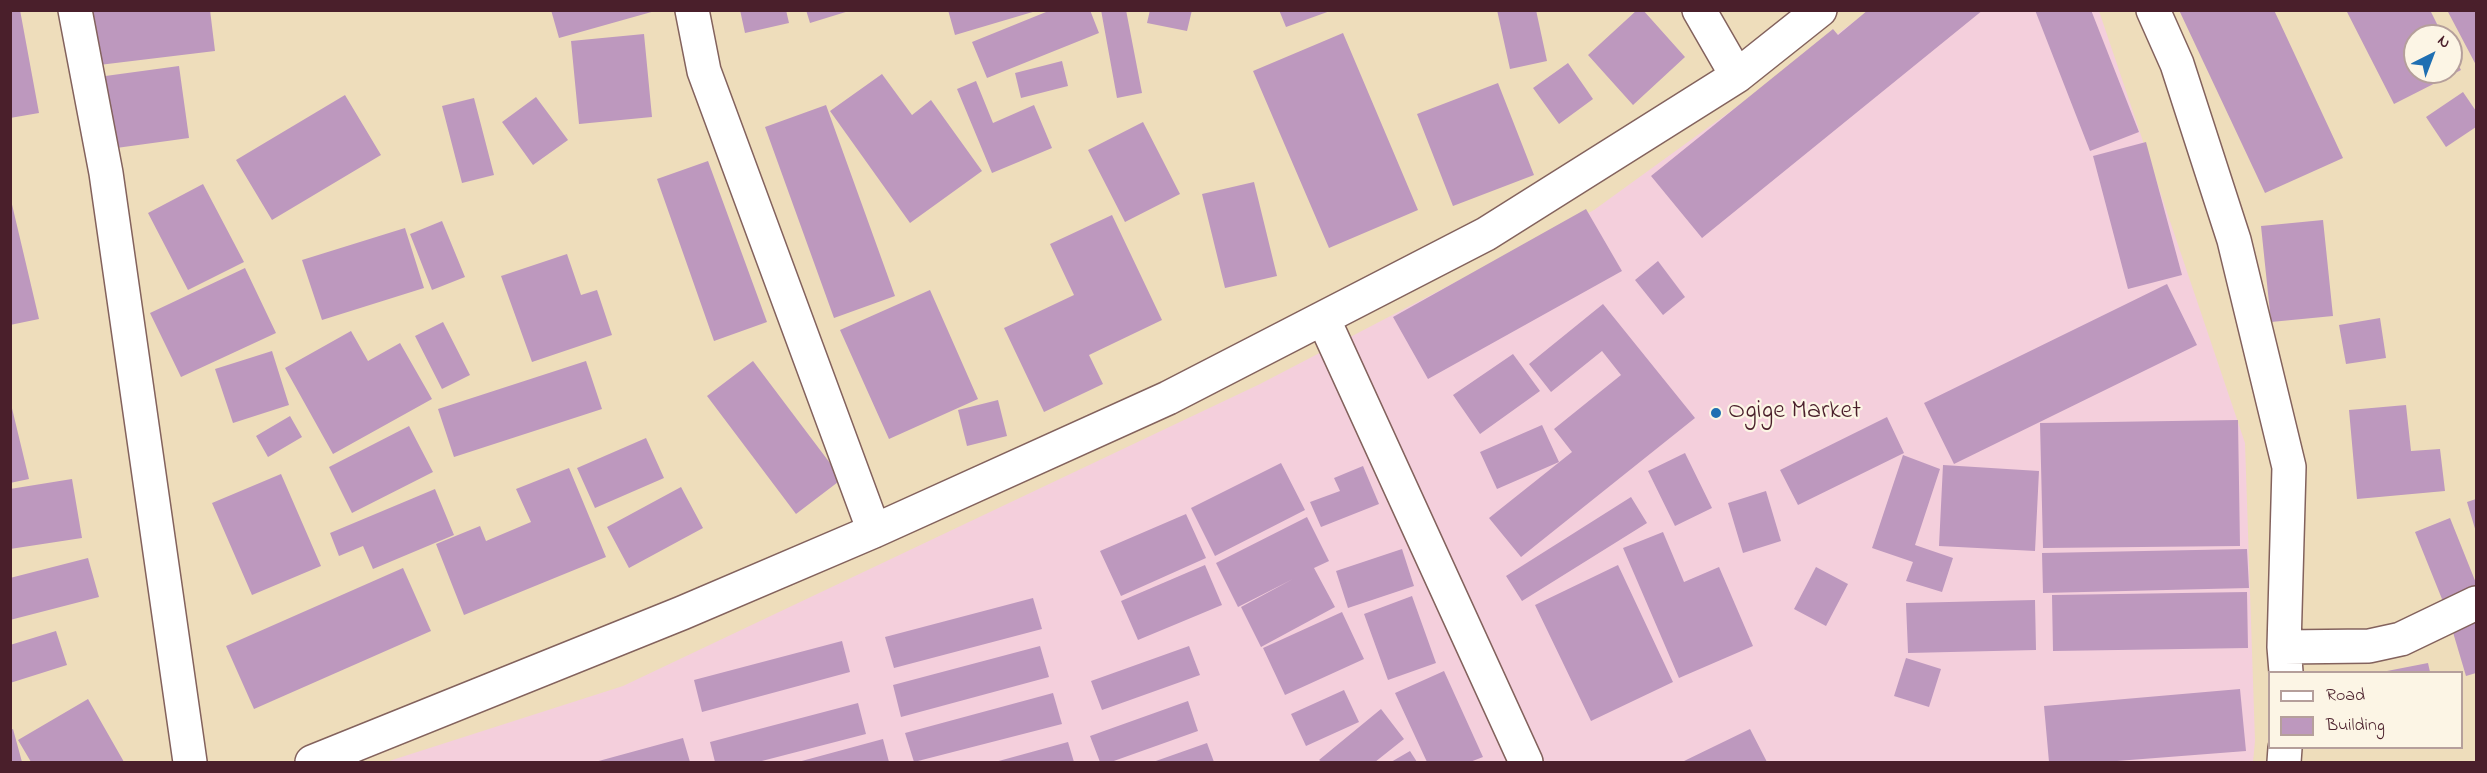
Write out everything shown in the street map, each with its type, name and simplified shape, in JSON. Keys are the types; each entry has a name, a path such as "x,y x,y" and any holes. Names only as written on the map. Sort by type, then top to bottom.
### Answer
{"street":[{"path":"75,10 106,173 190,762"},
{"path":"692,10 704,71 874,531"},
{"path":"1699,10 1737,76"},
{"path":"312,762 682,613 874,531 1168,398 1486,234 1737,76 1820,10"},
{"path":"2153,10 2177,64 2234,240 2289,467 2285,660 2401,639 2476,603"},
{"path":"1323,318 1526,762"}],"shaded area":[{"name":"Ogige Market","path":"1869,11 2099,11 2245,443 2255,741 2253,762 386,762 623,686 1260,384 1594,210"}],"building":[{"path":"10,10 20,10 39,113 10,118"},
{"path":"92,10 210,10 215,51 99,65"},
{"path":"551,10 655,10 655,11 559,38"},
{"path":"740,10 786,10 789,23 745,33"},
{"path":"806,10 849,10 849,11 810,23"},
{"path":"948,10 1036,10 1036,11 955,35"},
{"path":"1051,10 1090,10 1099,33 987,78 972,42"},
{"path":"1101,10 1126,10 1142,93 1117,98"},
{"path":"1150,10 1192,10 1187,31 1147,23"},
{"path":"1279,10 1329,10 1330,11 1286,27"},
{"path":"1497,10 1536,10 1547,61 1510,69"},
{"path":"1637,10 1643,10 1685,57 1633,105 1588,55"},
{"path":"1868,10 1983,10 1702,238 1651,176 1833,29 1838,35"},
{"path":"2035,10 2091,10 2139,132 2090,151"},
{"path":"2179,10 2274,10 2343,158 2265,193"},
{"path":"2346,10 2430,10 2437,24 2403,24 2403,84 2433,84 2394,104"},
{"path":"2447,10 2476,10 2476,65 2463,40 2463,24 2454,24"},
{"path":"1343,33 1418,210 1329,248 1253,71"},
{"path":"644,34 652,117 579,124 571,41"},
{"path":"1062,61 1068,86 1021,98 1015,73"},
{"path":"1568,63 1593,99 1559,124 1533,88"},
{"path":"179,66 189,138 109,149 98,77"},
{"path":"882,74 912,115 931,100 982,171 910,223 830,111"},
{"path":"976,81 993,123 1034,105 1052,148 992,173 957,89"},
{"path":"1498,83 1534,175 1453,206 1417,114"},
{"path":"2463,92 2476,111 2476,127 2446,147 2426,117"},
{"path":"345,95 381,155 272,220 236,160"},
{"path":"536,97 568,140 533,165 502,122"},
{"path":"474,98 494,175 462,183 442,106"},
{"path":"826,105 895,296 834,318 765,127"},
{"path":"1143,122 1180,194 1125,222 1088,150"},
{"path":"2146,142 2182,275 2128,289 2093,156"},
{"path":"708,161 767,322 714,341 657,179"},
{"path":"1254,182 1277,276 1225,288 1202,194"},
{"path":"203,184 244,262 188,290 148,213"},
{"path":"10,196 39,319 10,325"},
{"path":"1586,209 1622,271 1428,379 1393,317"},
{"path":"1112,215 1162,320 1089,355 1103,384 1044,412 1004,328 1074,295 1050,244"},
{"path":"2323,220 2333,316 2271,322 2261,226"},
{"path":"442,221 465,277 432,290 410,234"},
{"path":"405,228 424,288 322,320 302,260"},
{"path":"567,254 581,295 597,290 612,335 532,362 501,276"},
{"path":"1658,261 1685,297 1663,315 1635,280"},
{"path":"245,268 276,333 181,377 150,313"},
{"path":"2167,284 2197,345 1954,464 1924,403"},
{"path":"930,290 978,399 889,439 840,330"},
{"path":"1603,304 1695,418 1521,557 1489,518 1572,452 1554,429 1621,375 1602,351 1551,392 1529,364"},
{"path":"2380,318 2386,358 2346,364 2339,325"},
{"path":"443,322 470,375 442,389 415,336"},
{"path":"351,331 368,361 400,343 432,399 333,454 285,368"},
{"path":"272,351 289,405 233,423 215,369"},
{"path":"1513,354 1540,391 1480,434 1453,395"},
{"path":"586,361 602,409 454,457 438,409"},
{"path":"753,361 842,479 796,514 707,396"},
{"path":"10,400 29,479 10,483"},
{"path":"998,400 1007,436 967,446 958,410"},
{"path":"2406,405 2411,451 2440,449 2445,491 2357,499 2349,410"},
{"path":"290,416 302,437 268,457 256,436"},
{"path":"1887,417 1904,453 1798,505 1780,470"},
{"path":"2238,420 2240,546 2043,548 2040,423"},
{"path":"1542,425 1559,462 1497,489 1480,452"},
{"path":"409,426 433,472 352,513 329,467"},
{"path":"646,438 664,478 595,508 577,468"},
{"path":"1685,453 1712,508 1675,526 1648,471"},
{"path":"1903,455 1940,469 1915,545 1953,558 1942,592 1906,581 1913,562 1872,548"},
{"path":"1281,463 1305,510 1215,556 1191,508"},
{"path":"1943,465 2039,471 2035,551 1939,546"},
{"path":"1363,466 1379,504 1321,527 1310,502 1340,491 1334,478"},
{"path":"569,468 606,557 464,615 436,544 480,526 486,541 531,522 516,489"},
{"path":"281,474 321,566 252,595 212,503"},
{"path":"72,479 82,538 10,549 10,489"},
{"path":"681,487 703,528 629,568 607,527"},
{"path":"435,489 454,535 373,569 363,546 339,556 330,533"},
{"path":"1766,491 1781,541 1743,553 1728,503"},
{"path":"1631,497 1647,523 1522,601 1506,576"},
{"path":"2476,499 2476,532 2467,502"},
{"path":"1186,514 1206,558 1121,596 1100,551"},
{"path":"1307,517 1329,561 1314,568 1335,607 1261,647 1241,607 1293,579 1238,607 1216,563"},
{"path":"2450,518 2476,583 2476,591 2444,604 2415,532"},
{"path":"1663,532 1684,582 1719,567 1753,646 1679,678 1623,548"},
{"path":"1402,549 1414,586 1348,608 1336,571"},
{"path":"2247,549 2249,588 2043,593 2042,553"},
{"path":"88,558 99,597 10,620 10,578"},
{"path":"1205,565 1222,605 1138,640 1121,601"},
{"path":"1618,565 1673,682 1591,721 1535,605"},
{"path":"1816,567 1848,584 1826,626 1794,609"},
{"path":"403,568 431,631 254,709 226,646"},
{"path":"2247,592 2248,648 2053,651 2052,595"},
{"path":"1412,596 1436,663 1388,680 1364,614"},
{"path":"1033,598 1042,629 894,668 885,637"},
{"path":"2035,600 2036,650 1908,653 1906,603"},
{"path":"1342,612 1364,659 1285,695 1263,648"},
{"path":"2476,622 2476,673 2466,676 2452,629"},
{"path":"56,631 67,665 10,683 10,645"},
{"path":"842,641 850,672 702,712 694,680"},
{"path":"1040,646 1049,677 901,717 893,685"},
{"path":"1189,646 1200,675 1102,710 1091,681"},
{"path":"1906,658 1941,669 1929,707 1894,696"},
{"path":"2428,663 2430,671 2387,671"},
{"path":"1444,671 1483,757 1470,762 1427,762 1395,693"},
{"path":"2240,689 2246,751 2104,762 2049,762 2044,706"},
{"path":"1344,690 1359,722 1306,746 1291,714"},
{"path":"1053,693 1062,724 914,762 905,733"},
{"path":"88,699 124,762 31,762 18,740"},
{"path":"1188,701 1198,731 1111,762 1100,762 1090,736"},
{"path":"858,703 866,734 758,762 715,762 710,742"},
{"path":"1381,709 1404,739 1375,762 1322,762 1319,760"},
{"path":"13,729 22,762 10,762 10,730"},
{"path":"1750,729 1767,762 1682,762"},
{"path":"683,738 690,762 595,762"},
{"path":"883,739 889,762 798,762"},
{"path":"1068,742 1074,762 995,762"},
{"path":"1207,743 1214,762 1153,762"},
{"path":"1410,751 1417,762 1391,762"}],"place":[{"name":"Ogige Market","path":"1716,413"}]}
